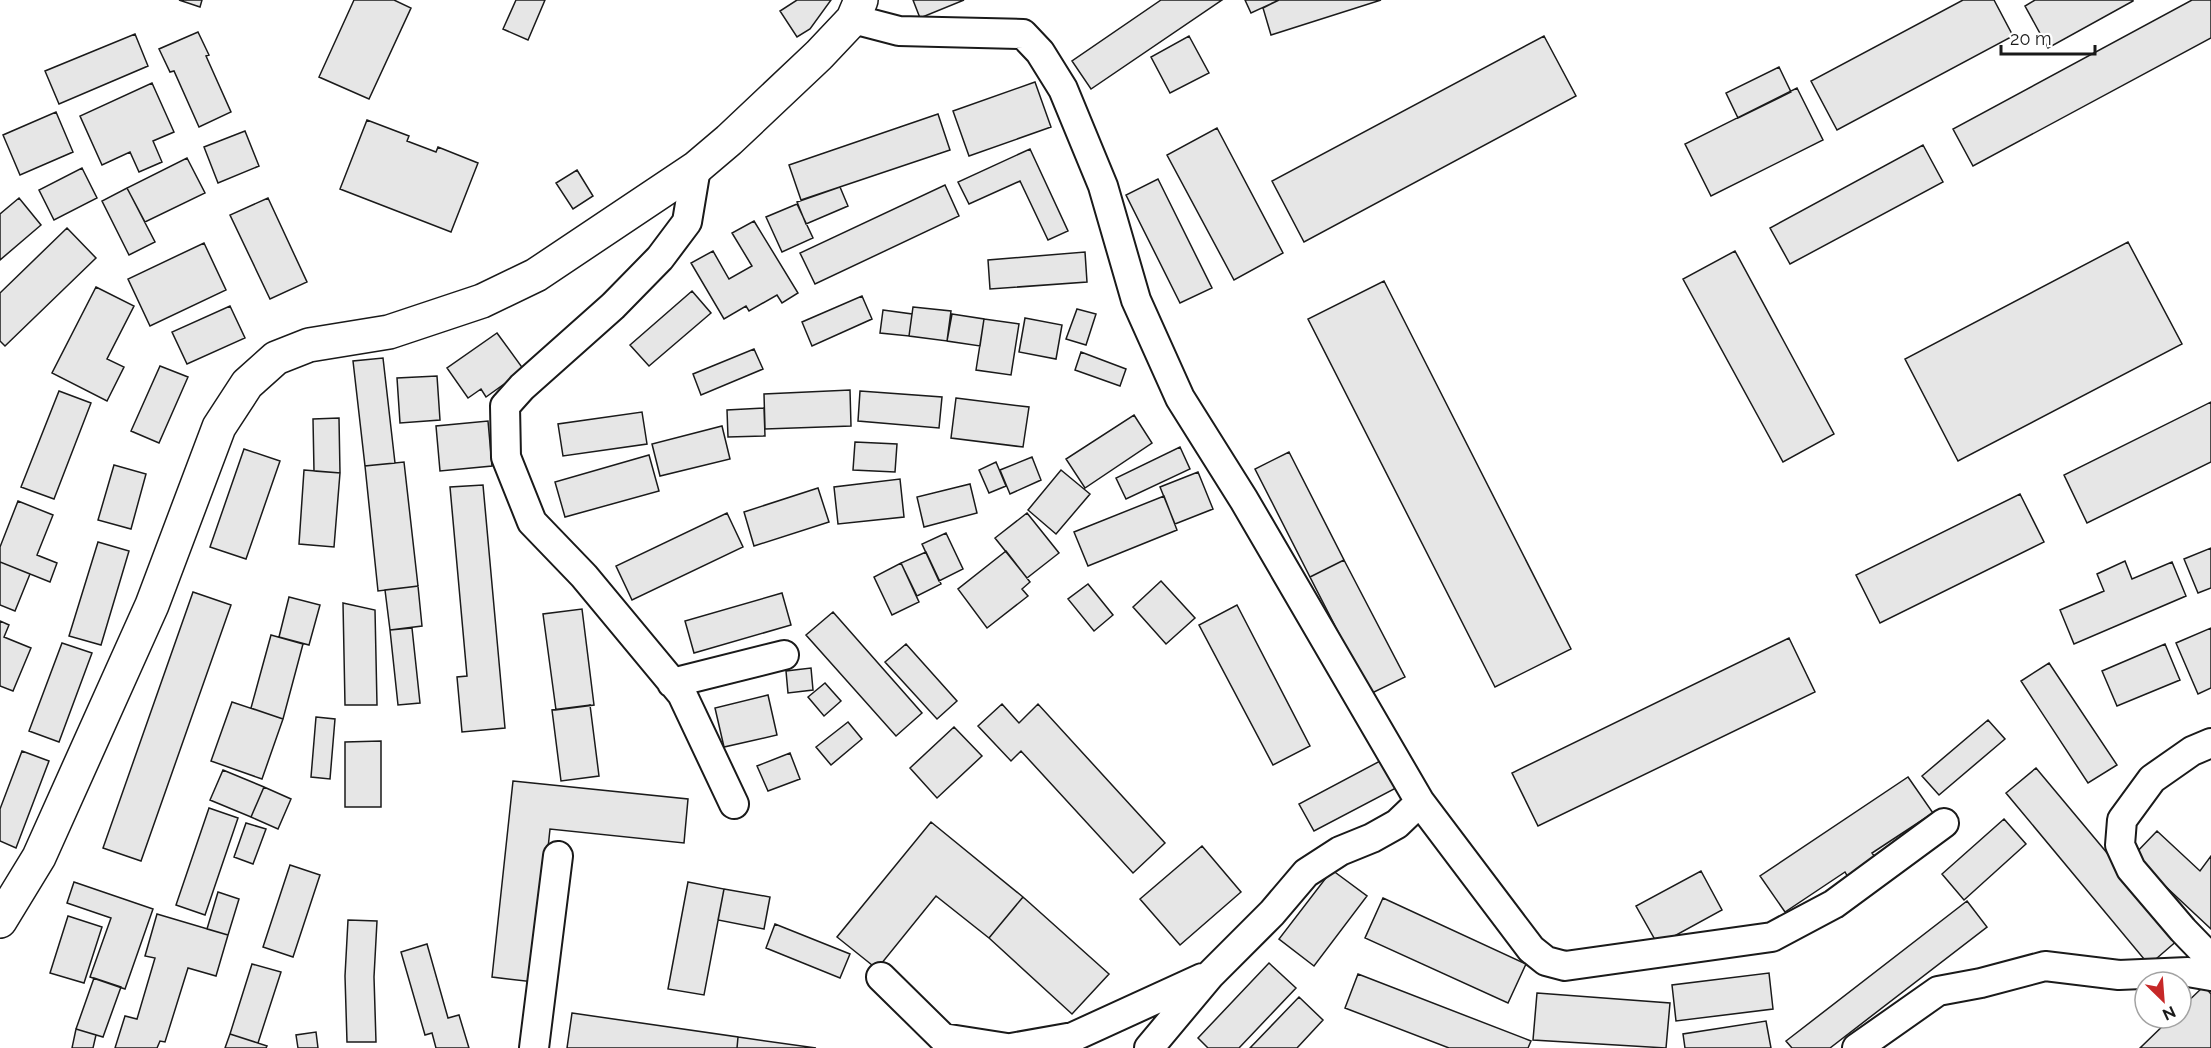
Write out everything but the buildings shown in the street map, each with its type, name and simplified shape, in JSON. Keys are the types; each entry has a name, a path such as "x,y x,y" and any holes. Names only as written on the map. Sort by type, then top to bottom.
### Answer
{"street":[{"path":"0,921 39,857 152,605 219,427 248,384 276,358 309,345 389,332 482,301 536,275 696,168 811,63 857,10 898,30 1023,34 1040,52 1063,89 1103,186 1136,300 1180,398 1244,500 1420,802 1531,949 1546,960 1565,966 1772,937 1834,904 1944,823"},
{"path":"696,168 687,222 660,258 613,306 522,387 505,406 506,457 532,522 584,576 682,694 734,804"},
{"path":"672,683 784,656"},
{"path":"2211,742 2192,751 2152,779 2122,820 2120,845 2131,869 2211,959"},
{"path":"1149,1048 1210,975 1272,913 1306,873 1340,851 1372,838 1397,824 1420,802"},
{"path":"534,1048 558,856"},
{"path":"1857,1048 1938,991 1981,983 2046,966 2119,975 2188,972 2211,976"},
{"path":"881,977 943,1038 1009,1048 1073,1036 1210,975"}]}
